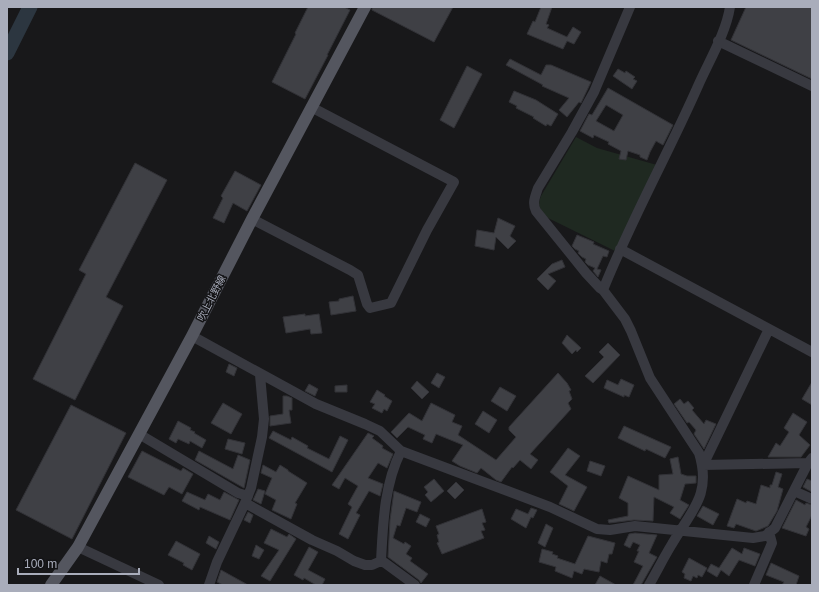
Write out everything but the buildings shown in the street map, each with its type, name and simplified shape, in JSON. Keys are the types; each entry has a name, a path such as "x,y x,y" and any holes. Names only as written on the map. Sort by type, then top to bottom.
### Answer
{"main road":[{"name":"吹上北野線","path":"51,585 78,546 139,434 365,7"}],"street":[{"path":"630,7 601,77 572,132 538,188 534,198 534,205 536,211 586,273 603,290 625,319 650,378 699,453 703,463 701,495 696,507 672,543 650,585"},
{"path":"603,290 620,249 680,127 718,41 730,7"},
{"path":"718,41 812,86"},
{"path":"252,219 358,275 367,304 370,308 391,303 427,230 454,182 311,107"},
{"path":"620,249 812,352"},
{"path":"703,463 769,329"},
{"path":"192,336 316,404 366,424 380,432 401,451 550,508 597,529 610,530 635,526 753,538 764,536 775,528 810,460 703,463"},
{"path":"209,585 217,562 251,488 262,437 264,419 260,374"},
{"path":"139,434 238,493 246,500 312,540 337,551 354,562 372,565 381,561"},
{"path":"381,561 385,505 393,469 401,451"},
{"path":"794,491 812,499"},
{"path":"754,585 772,543 770,532"},
{"path":"78,546 160,585"},
{"path":"381,561 415,585"}],"shaded area":[{"path":"576,137 597,148 657,165 615,251 546,217 540,207 539,202 541,196"}],"waterway":[{"path":"7,53 30,7"}]}
